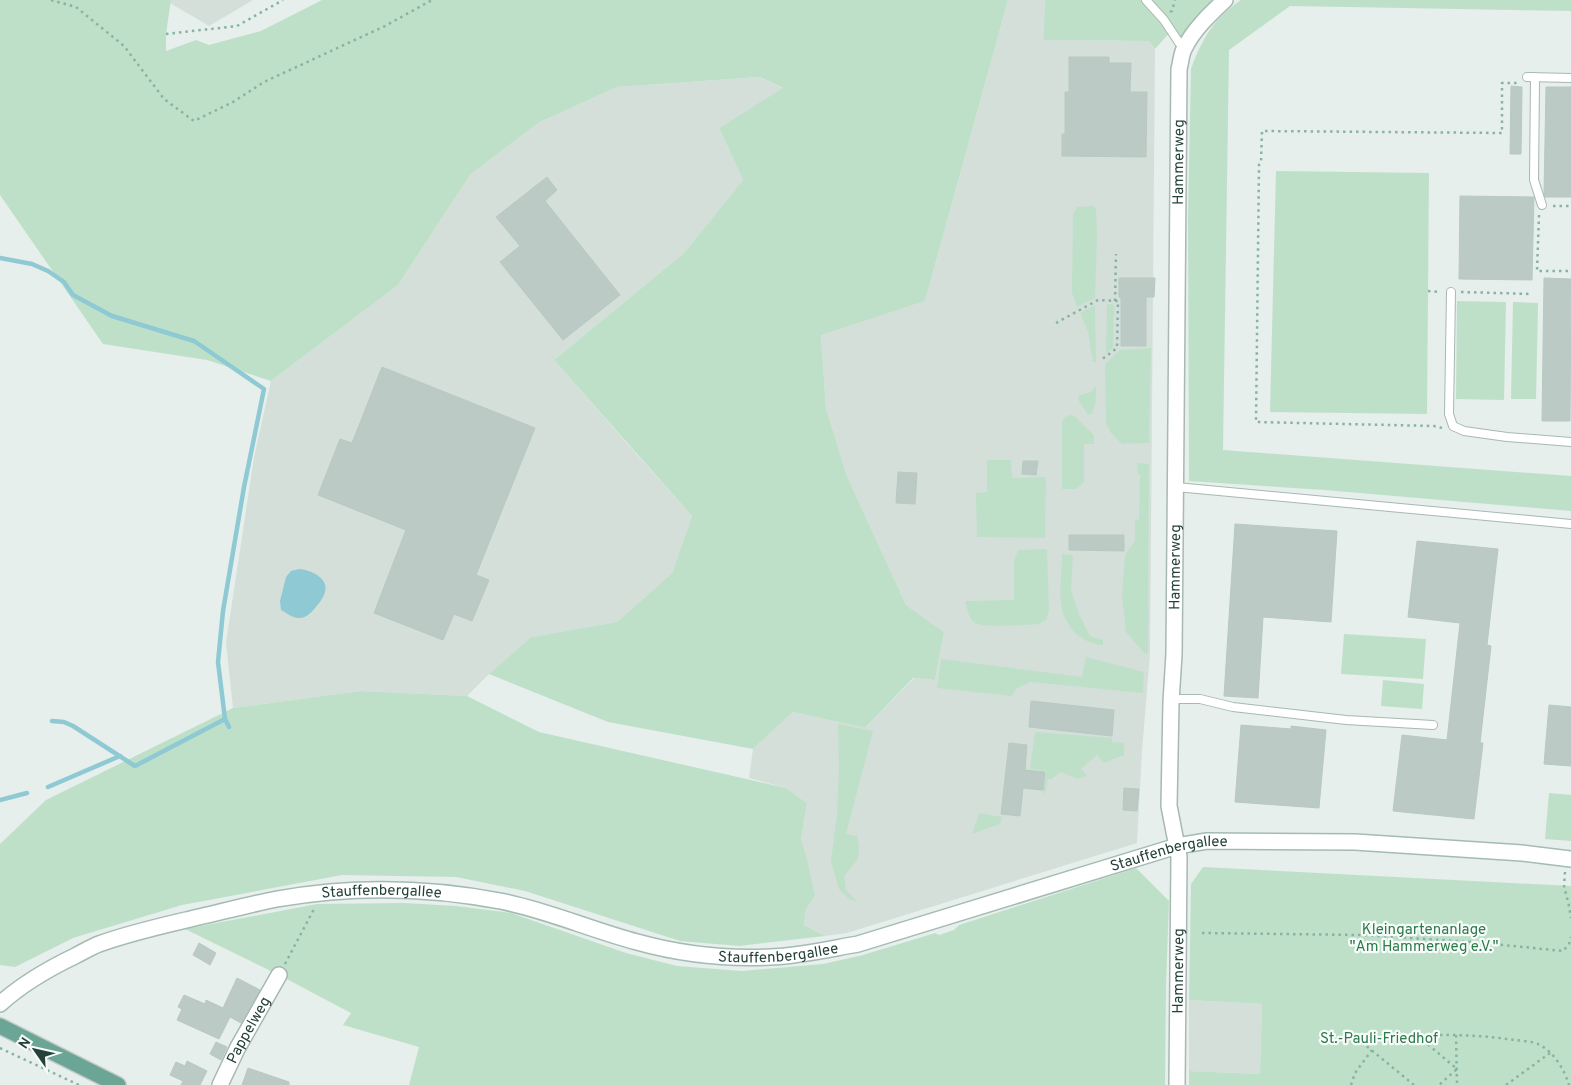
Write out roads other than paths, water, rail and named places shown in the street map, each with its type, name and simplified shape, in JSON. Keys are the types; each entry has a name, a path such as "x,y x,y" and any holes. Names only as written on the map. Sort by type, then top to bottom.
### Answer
{"main road":[{"name":"Hammerweg","path":"1177,1085 1179,857 1169,806 1171,699 1174,654 1179,69 1184,50 1195,32 1211,12 1225,0"},
{"name":"Stauffenbergallee","path":"0,1004 16,990 45,971 97,945 151,928 232,909 278,899 324,893 389,889 456,894 537,910 628,940 668,950 715,956 770,957 858,944 1177,846 1206,840 1356,842 1522,853 1571,859"},
{"name":"Pappelweg","path":"220,1085 279,975"},
{"path":"0,1026 118,1085"}],"lane":[{"path":"1146,0 1164,20 1184,50"},
{"path":"1542,205 1534,180 1533,79 1571,78"},
{"path":"1451,292 1449,414 1454,426 1464,432 1571,442"},
{"path":"1176,488 1571,524"},
{"path":"1171,699 1200,700 1232,708 1346,720 1433,725"}],"water":[{"path":"299,569 319,576 325,584 325,589 322,599 312,612 302,618 296,618 281,610 280,601 286,577 291,571"}],"waterway":[{"path":"0,258 32,264 48,271 64,282 73,295 112,316 194,341 264,389 244,487 223,611 218,662 225,719 229,727"},
{"path":"52,721 64,722 73,726 135,766 225,719"},
{"path":"48,787 120,756"},
{"path":"0,800 27,793"}],"park label":[{"name":"Kleingartenanlage \"Am Hammerweg e.V.\"","path":"1424,938"},
{"name":"St.-Pauli-Friedhof","path":"1379,1038"}]}
